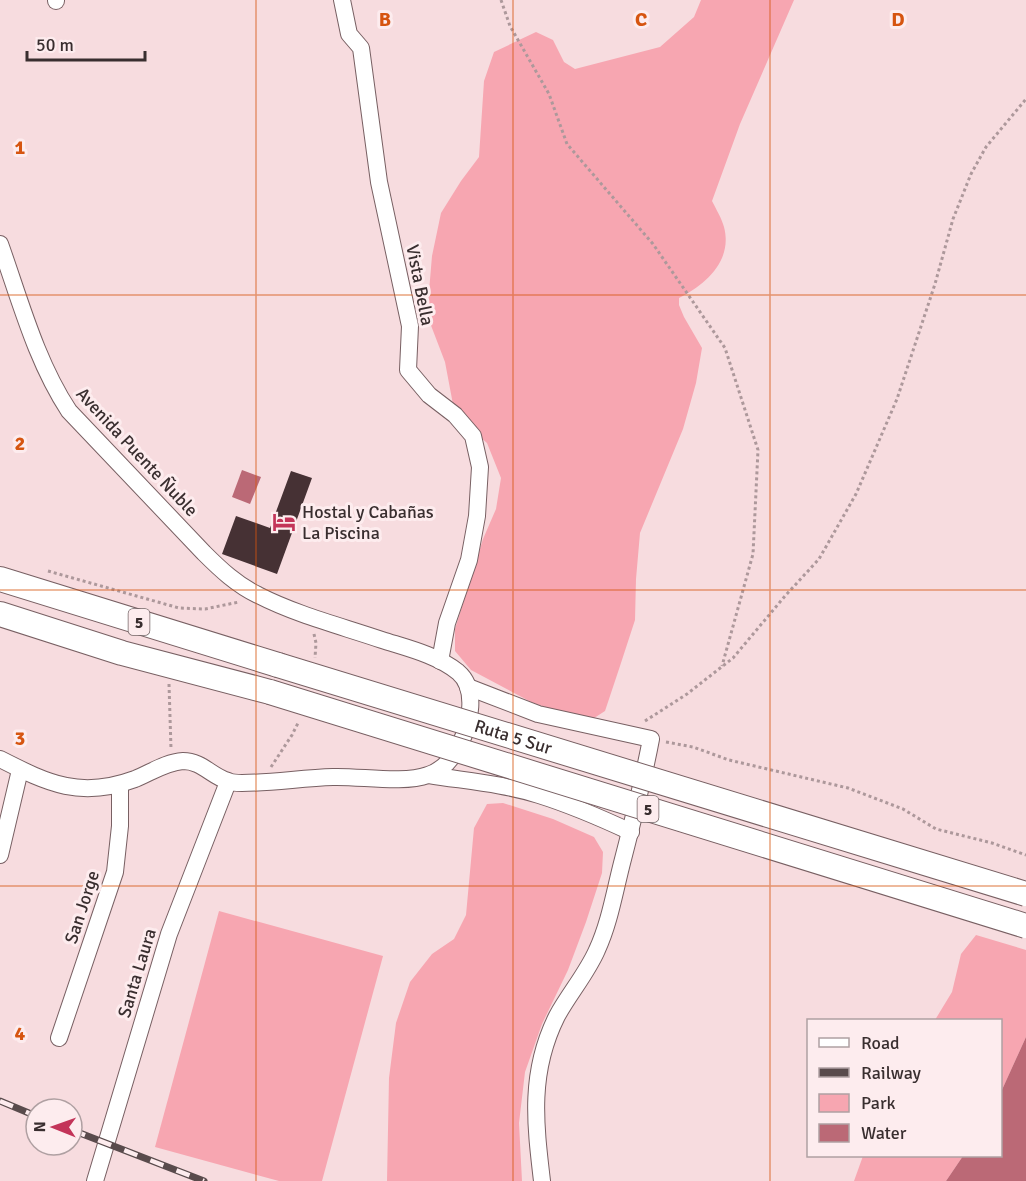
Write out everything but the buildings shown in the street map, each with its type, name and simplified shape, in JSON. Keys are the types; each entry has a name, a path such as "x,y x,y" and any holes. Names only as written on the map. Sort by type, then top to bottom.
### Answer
{"highway":[{"name":"Ruta 5 Sur","path":"0,579 1026,894"},
{"name":"Ruta 5 Sur","path":"0,614 172,667 270,692 1026,926"}],"street":[{"name":"Vista Bella","path":"342,0 349,34 361,48 379,182 410,326 408,370 429,395 455,415 472,436 480,467 477,516 469,560 447,623 440,661"},
{"name":"Avenida Puente Ñuble","path":"0,244 40,358 54,389 69,411 225,574 256,594 309,616 418,651 440,661 459,673 468,687"},
{"path":"468,687 538,714 651,739 644,781 614,900 597,951 557,1016 546,1041 536,1082 535,1115 542,1181"},
{"path":"0,759 20,770 69,787 101,789 120,785 171,763 186,761 228,782 260,783 333,777 413,778 429,775 441,769 454,756 468,724 471,705 468,687"},
{"path":"0,855 20,770"},
{"path":"429,775 537,794 575,807 631,832"},
{"name":"Santa Laura","path":"94,1181 170,934 228,782"},
{"name":"San Jorge","path":"59,1038 115,872 120,826 120,785"}],"path":[{"path":"501,0 510,26 549,94 567,144 653,244 725,348 758,450 753,554 722,666"},
{"path":"1026,99 986,147 971,174 953,219 935,284 897,399 856,494 819,559 733,658 687,694 642,723 651,739 693,747 729,760 856,791 903,809 936,829 992,843 1026,855"},
{"path":"38,569 179,608 218,607 256,594"},
{"path":"171,763 168,684 172,667"}],"green space":[{"path":"701,0 794,0 740,124 712,201 724,227 726,239 721,261 707,279 679,298 684,317 702,348 696,383 683,429 640,533 635,620 605,711 588,722 531,702 471,670 455,651 455,629 483,539 496,509 501,478 487,443 455,415 445,362 427,315 432,256 441,213 479,157 484,81 494,52 536,32 553,40 564,62 575,69 660,47 694,17"},
{"path":"503,803 553,819 594,837 603,852 602,873 586,922 568,970 542,1024 525,1072 519,1123 522,1181 387,1181 389,1078 396,1023 410,982 432,954 454,939 466,915 474,828 487,804"},
{"path":"219,911 383,956 322,1181 279,1181 155,1147"},
{"path":"976,935 1026,950 1026,1037 1002,1090 1002,1019 936,1019 952,992 961,954"},
{"path":"863,1157 962,1157 946,1181 854,1181"}],"water":[{"path":"242,470 261,477 250,504 232,497"},
{"path":"1026,1037 1026,1181 946,1181 962,1157 1002,1157 1002,1090"}],"railway":[{"path":"0,1101 24,1111"},
{"path":"84,1135 204,1181"}],"place":[{"name":"Hostal y Cabañas La Piscina","path":"284,522"}]}
